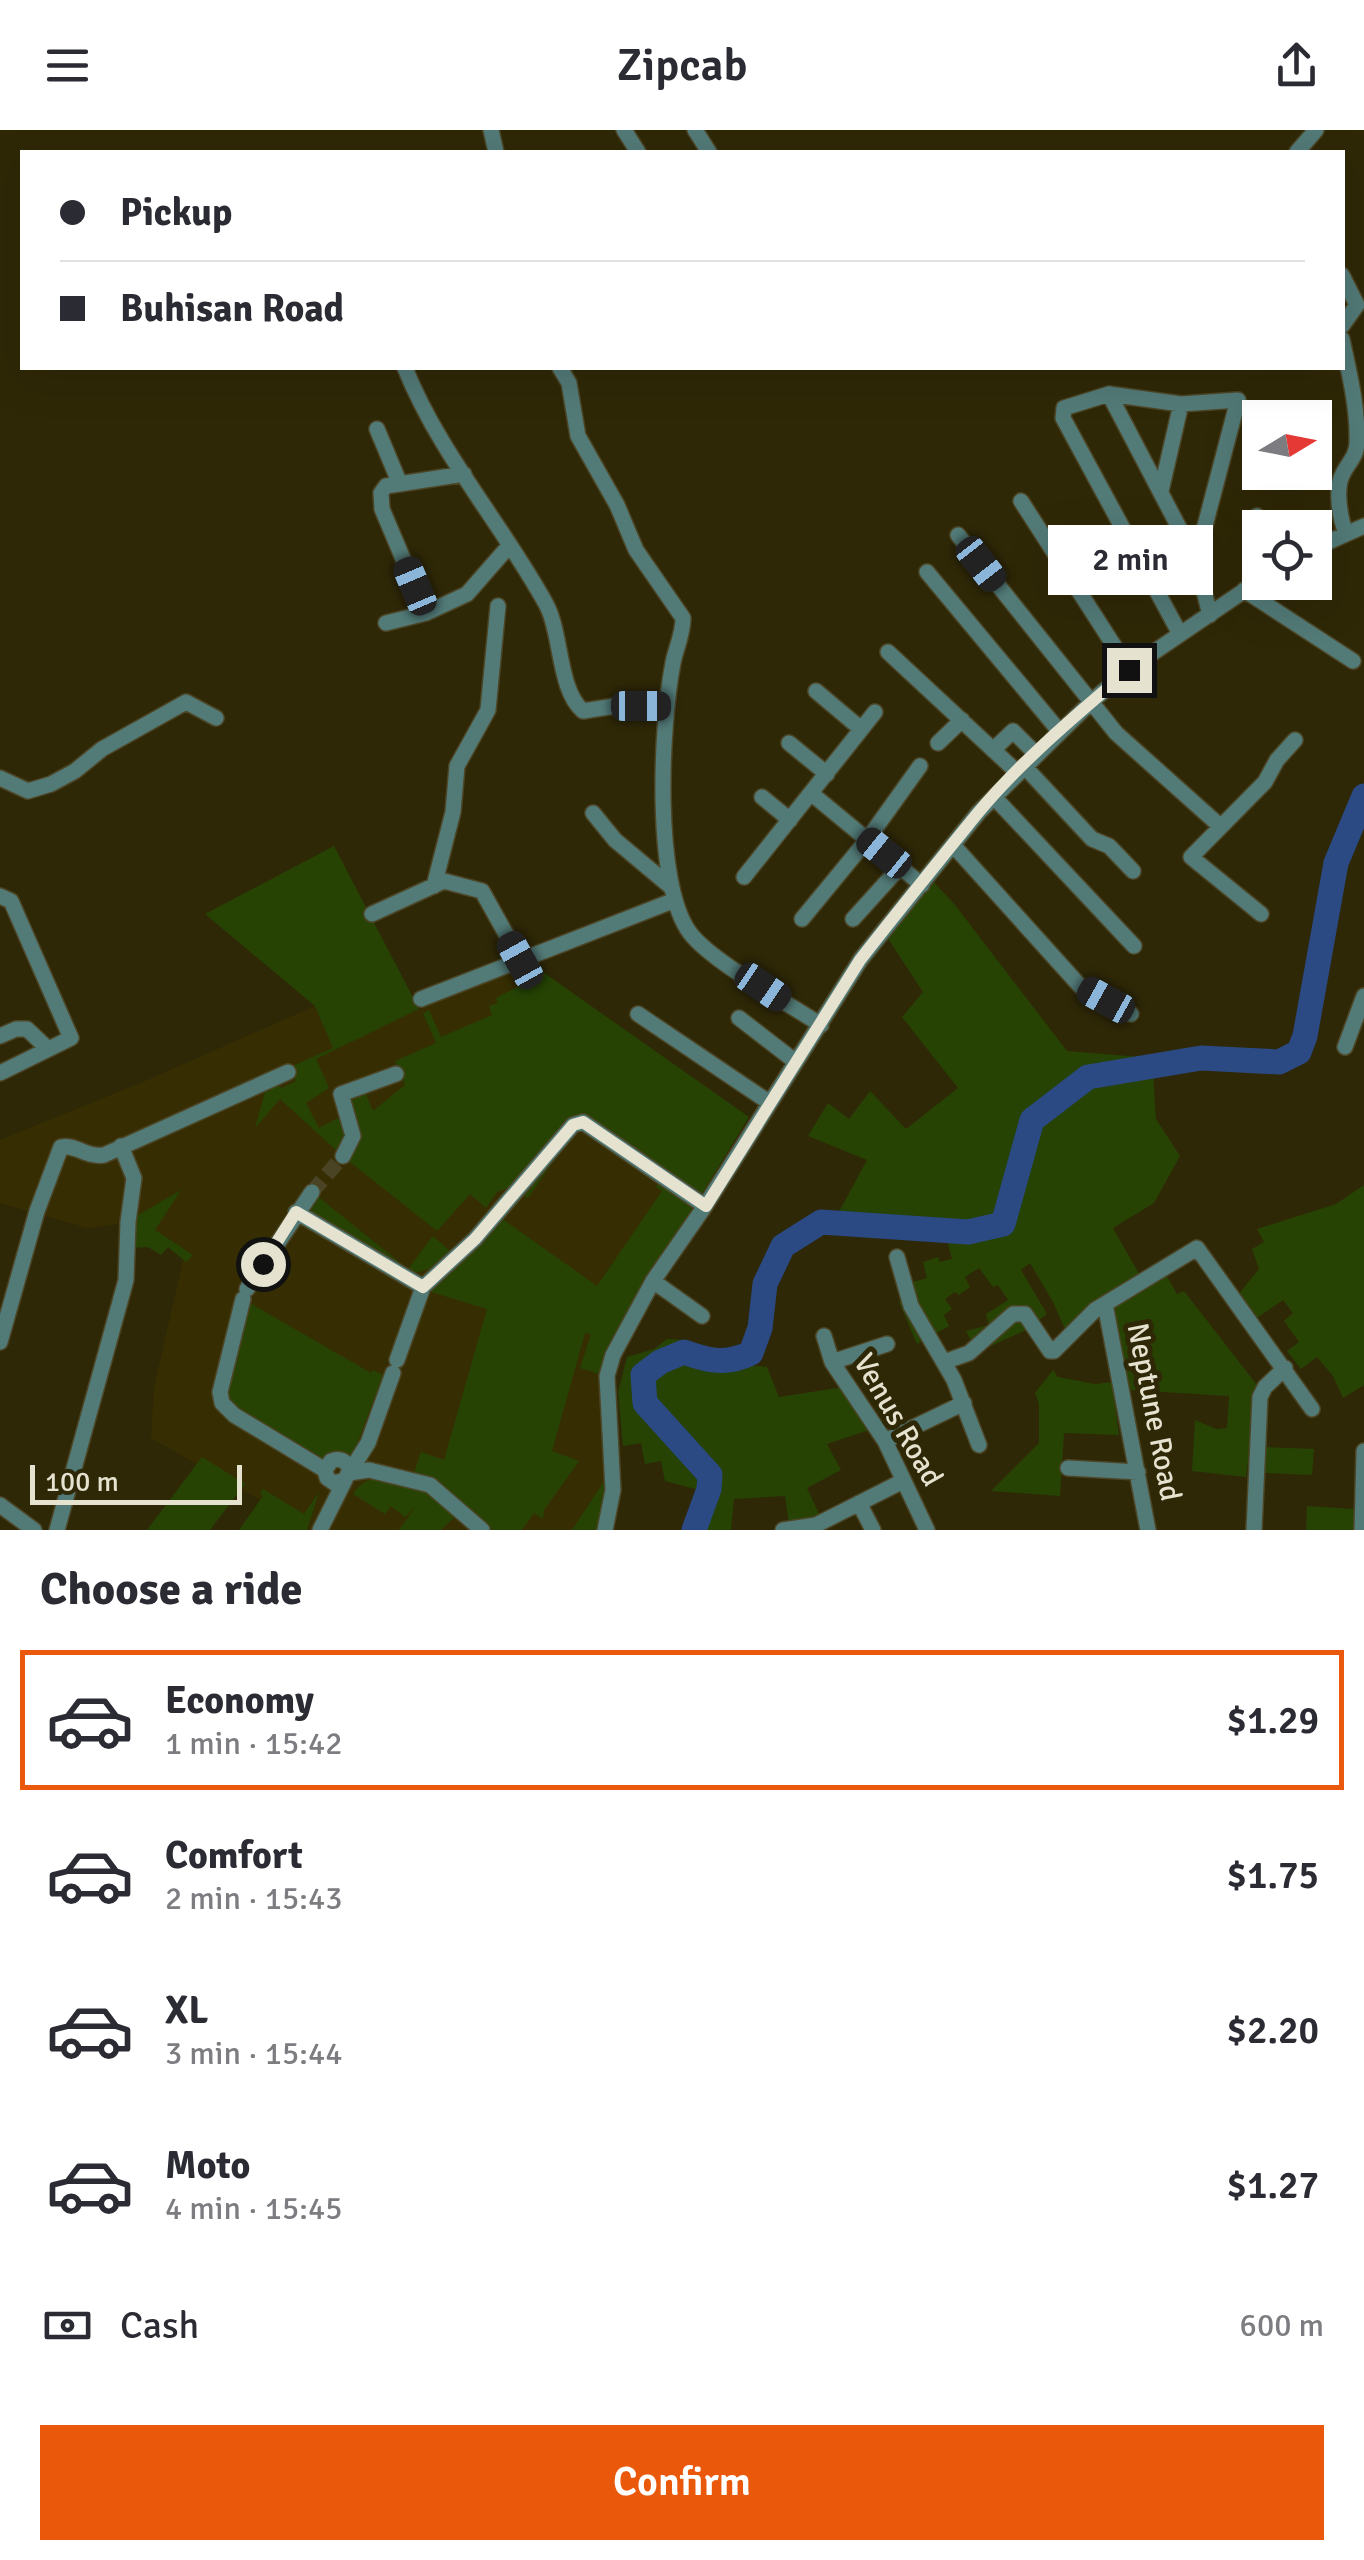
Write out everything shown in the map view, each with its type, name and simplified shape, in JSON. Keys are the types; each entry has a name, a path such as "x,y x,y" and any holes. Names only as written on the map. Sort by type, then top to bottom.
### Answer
{"street":[{"path":"1298,150 1316,130"},
{"path":"1345,280 1357,304 1345,322"},
{"path":"1345,352 1358,445 1340,482 1341,522 1346,532"},
{"path":"406,370 422,410 548,608 579,708 584,711 615,706 668,706"},
{"path":"561,370 570,382 578,436 617,506 636,550 683,618 668,706 663,797 673,893 682,919 706,948 821,1025"},
{"path":"1108,394 1196,560 1210,615"},
{"path":"1180,634 1063,418 1064,408 1108,394 1181,404 1238,400 1196,560"},
{"path":"1162,490 1181,404"},
{"path":"377,429 400,484"},
{"path":"426,613 382,509 381,492 386,486 464,474"},
{"path":"1020,502 1129,670"},
{"path":"1332,539 1364,526"},
{"path":"958,535 1090,703 1144,761 1220,826"},
{"path":"386,623 426,613 468,594 509,546"},
{"path":"927,572 1060,732"},
{"path":"606,1530 614,1471 607,1376 613,1354 654,1282 860,960 994,796 1036,754 1129,670 1242,591"},
{"path":"1259,600 1354,661"},
{"path":"434,886 453,812 457,766 488,710 498,606"},
{"path":"888,652 993,750 1021,769 1092,839 1110,846 1133,871"},
{"path":"816,691 861,730"},
{"path":"0,778 28,791 50,784 76,772 102,749 186,702 216,718"},
{"path":"744,877 875,712"},
{"path":"938,743 962,720"},
{"path":"993,750 1013,731 1036,754"},
{"path":"1261,914 1191,856 1265,782 1277,760 1296,740"},
{"path":"789,743 827,774"},
{"path":"802,920 920,766"},
{"path":"812,794 922,885"},
{"path":"994,796 1134,946"},
{"path":"762,798 790,820"},
{"path":"594,812 615,840 673,893"},
{"path":"953,846 1080,986 1131,1014"},
{"path":"853,918 900,867"},
{"path":"372,914 454,881 482,890 520,960"},
{"path":"420,999 673,893"},
{"path":"0,896 11,901 72,1038 0,1072"},
{"path":"1345,1047 1364,996"},
{"path":"638,1014 770,1103"},
{"path":"738,1018 796,1062"},
{"path":"0,1036 16,1028 27,1029 48,1049"},
{"path":"0,1342 61,1147 68,1146 93,1157 104,1156 288,1072"},
{"path":"343,1156 352,1136 342,1094 396,1074"},
{"path":"320,1530 368,1442 423,1287 475,1239 573,1125 583,1122 706,1206"},
{"path":"58,1530 126,1280 134,1178 121,1146"},
{"path":"312,1192 245,1294 220,1392 222,1404 234,1414 325,1470 331,1460 346,1462 347,1477"},
{"path":"296,1212 423,1287"},
{"path":"944,1362 968,1353 1019,1312 1025,1314 1050,1351 1054,1351 1105,1304 1197,1248 1312,1409"},
{"path":"897,1257 911,1306 964,1402 980,1446"},
{"path":"654,1282 702,1316"},
{"name":"Neptune Road","path":"1105,1304 1148,1530"},
{"name":"Venus Road","path":"824,1336 832,1362 885,1441 927,1530"},
{"path":"832,1362 888,1344"},
{"path":"1254,1530 1260,1397 1264,1387 1285,1368"},
{"path":"885,1441 964,1402"},
{"path":"368,1442 366,1461 370,1470"},
{"path":"1362,1530 1364,1450"},
{"path":"1068,1468 1138,1472"},
{"path":"347,1477 370,1470 430,1486 482,1530"},
{"path":"782,1530 816,1525 903,1481"},
{"path":"859,1503 873,1530"},
{"path":"0,1505 34,1530"}],"shaded area":[{"path":"526,959 645,1047 749,1117 634,1301 599,1374 608,1461 599,1530 307,1530 308,1527 151,1438 154,1387 184,1257 128,1222 88,1228 0,1203 0,1140 315,1006 334,1048"}],"green space":[{"path":"334,846 419,1009 316,1059 329,1088 306,1103 319,1128 338,1118 344,1135 336,1150 280,1099 255,1128 266,1089 277,1085 282,1088 296,1081 290,1067 333,1048 315,1006 205,914"},
{"path":"929,877 1067,1051 1152,1058 1156,1119 1180,1156 1154,1203 1113,1228 1142,1279 1069,1338 1030,1263 1021,1270 1047,1314 1024,1331 977,1352 966,1331 989,1325 986,1314 1008,1300 979,1268 965,1277 970,1287 945,1299 952,1309 944,1315 949,1326 917,1344 899,1302 899,1291 927,1278 923,1262 938,1257 940,1262 952,1259 947,1240 938,1239 938,1235 948,1231 833,1223 867,1160 808,1136 828,1103 849,1119 870,1091 906,1129 958,1088 902,1017 923,992 883,931"},
{"path":"540,970 749,1117 659,1264 599,1374 580,1368 591,1334 585,1333 552,1451 579,1461 544,1510 543,1519 534,1513 522,1530 493,1530 466,1506 441,1530 399,1530 416,1506 405,1517 391,1506 385,1514 353,1494 370,1480 406,1484 421,1452 444,1460 487,1309 428,1291 501,1218 597,1286 662,1191 656,1187 660,1180 580,1123 528,1198 512,1186 497,1192 486,1208 470,1194 437,1231 345,1158 347,1104 365,1092 373,1111 405,1085 395,1061 436,1043 423,1013 429,1010 441,1037 492,1015 489,1006 498,1003 496,998 541,975"},
{"path":"1364,1185 1364,1385 1343,1398 1333,1376 1317,1357 1301,1369 1287,1351 1299,1342 1284,1321 1293,1313 1283,1300 1257,1318 1238,1295 1259,1269 1252,1249 1264,1242 1257,1229 1336,1204"},
{"path":"181,1190 155,1230 193,1255 186,1262 168,1247 161,1255 148,1247 131,1248 130,1220"},
{"path":"316,1195 408,1269 433,1236 450,1251 429,1269 406,1275 312,1213 310,1204"},
{"path":"1166,1275 1177,1294 1184,1291 1257,1385 1246,1477 1192,1471 1195,1420 1216,1429 1227,1428 1229,1396 1128,1390 1109,1309"},
{"path":"248,1302 371,1373 373,1370 383,1375 353,1455 337,1454 325,1460 225,1399"},
{"path":"667,1339 695,1343 739,1362 767,1367 779,1397 844,1387 872,1429 827,1444 841,1470 807,1488 821,1518 789,1524 785,1496 734,1499 731,1530 686,1530 696,1510 699,1490 665,1481 661,1461 645,1464 641,1443 623,1446 618,1392 627,1357 654,1349"},
{"path":"1053,1370 1058,1377 1095,1384 1112,1382 1119,1435 1064,1433 1060,1496 991,1491 1039,1443 1039,1404 1035,1393"},
{"path":"1265,1447 1314,1449 1312,1475 1264,1473"},
{"path":"202,1457 245,1484 210,1530 147,1530"},
{"path":"605,1480 609,1482 599,1530 572,1530"},
{"path":"263,1489 304,1514 319,1492 307,1530 239,1530 263,1496"},
{"path":"1307,1506 1355,1509 1354,1530 1306,1530"}],"waterway":[{"path":"694,1530 710,1475 645,1403 643,1375 660,1362 684,1352 718,1360 751,1353 760,1328 765,1284 783,1246 821,1222 968,1232 1003,1224 1032,1120 1088,1077 1201,1058 1279,1062 1299,1052 1336,863 1364,796"}],"tunnel":[{"path":"312,1192 343,1156"}],"route":[{"path":"263,1264 296,1212 423,1287 475,1239 573,1125 583,1122 706,1206 860,960 978,812 1129,670"}]}
